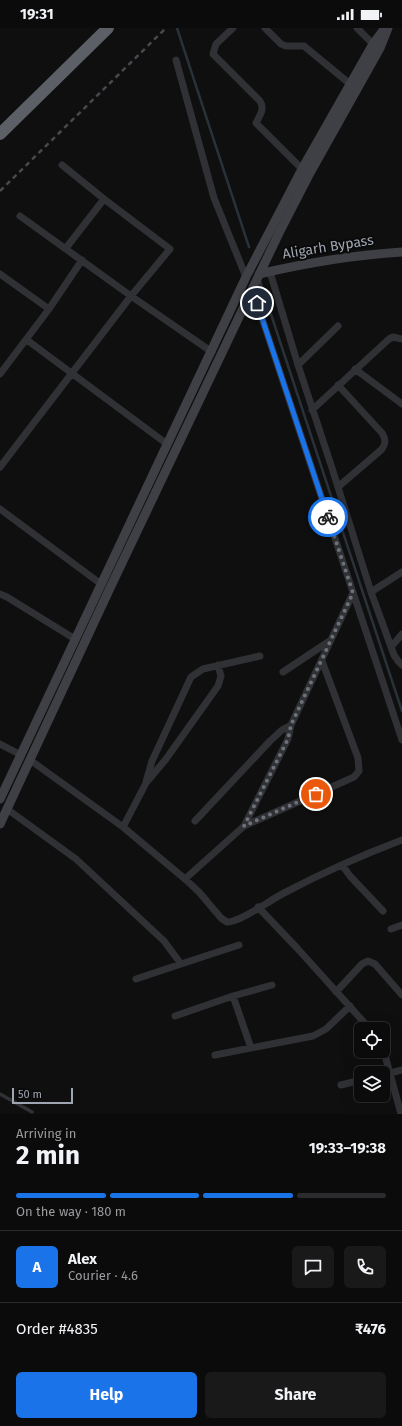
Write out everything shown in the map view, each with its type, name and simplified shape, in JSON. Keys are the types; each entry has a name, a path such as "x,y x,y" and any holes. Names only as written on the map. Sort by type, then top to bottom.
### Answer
{"highway":[{"path":"0,134 108,28"}],"main road":[{"path":"0,799 100,584 212,352 247,275 302,169 373,44 386,28"},
{"path":"0,824 252,288 310,173 380,48 386,28"},
{"name":"Aligarh Bypass","path":"259,276 314,262 402,252"},
{"path":"247,275 259,276"}],"street":[{"path":"233,28 216,44 213,54 263,105 263,110 256,123 302,169"},
{"path":"265,28 281,44 286,46 304,46 350,84"},
{"path":"357,28 373,44"},
{"path":"176,60 214,198 247,275"},
{"path":"0,467 131,296 170,249 62,165"},
{"path":"66,248 104,199"},
{"path":"20,216 212,352"},
{"path":"0,374 27,340 82,260"},
{"path":"270,272 370,592 390,647 402,665"},
{"path":"0,274 49,309"},
{"path":"252,288 353,593 400,728 402,740"},
{"path":"298,365 338,326"},
{"path":"312,410 389,339 393,337 402,339"},
{"path":"27,340 167,444"},
{"path":"355,369 402,404"},
{"path":"338,385 382,433 385,441 385,445 381,450 338,487"},
{"path":"0,509 100,584"},
{"path":"370,592 402,572"},
{"path":"244,826 288,739 291,725 353,593"},
{"path":"0,594 8,597 75,639"},
{"path":"390,647 402,634"},
{"path":"283,672 331,640"},
{"path":"146,783 152,761 188,681 198,672 218,665 260,656"},
{"path":"185,880 244,826 354,777 359,771 358,758 322,661"},
{"path":"123,827 146,783 166,759 218,686 221,676 218,665"},
{"path":"195,821 270,741 291,725"},
{"path":"0,744 21,755"},
{"path":"30,760 123,827 199,892 221,918 227,922 236,921 284,893 342,865 402,840"},
{"path":"7,810 76,859 164,941 181,964"},
{"path":"342,865 382,911"},
{"path":"258,907 364,1022"},
{"path":"391,929 402,925"},
{"path":"136,979 239,945"},
{"path":"336,992 362,964 371,961 402,995"},
{"path":"175,1016 233,996 272,985"},
{"path":"233,996 251,1048"},
{"path":"215,1055 313,1036 326,1029 350,1006"},
{"path":"386,1058 401,1114"},
{"path":"391,1073 402,1070"},
{"path":"341,1085 354,1082"}],"lane":[{"path":"0,1094 32,1112"}],"waterway":[{"path":"177,28 249,247"},
{"path":"260,281 402,711"}],"railway":[{"path":"0,191 166,28"}],"way so far":[{"path":"316,794 244,826 288,739 291,725 353,593 328,517"}],"route":[{"path":"257,303 328,517"}]}
